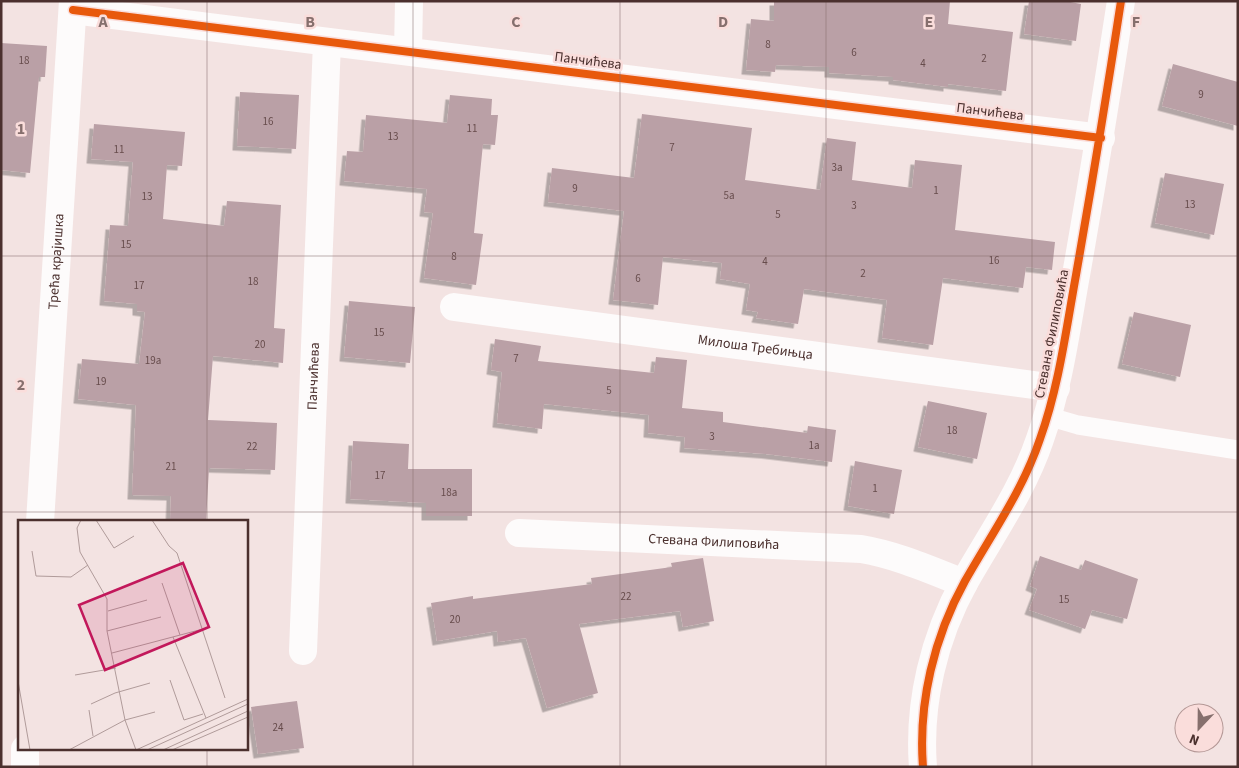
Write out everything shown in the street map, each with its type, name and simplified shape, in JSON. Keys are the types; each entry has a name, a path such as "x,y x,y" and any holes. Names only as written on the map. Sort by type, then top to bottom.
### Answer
{"street":[{"path":"408,51 409,1"},
{"name":"Стевана Филиповића","path":"923,767 924,708 932,663 942,630 964,583 1018,489 1040,441 1056,388 1100,138 1120,1"},
{"name":"Панчићева","path":"73,5 327,42 1100,138"},
{"name":"Трећа крајишка","path":"40,520 73,5"},
{"name":"Панчићева","path":"303,651 327,42"},
{"name":"Милоша Требињца","path":"454,308 1056,388"},
{"name":"Стевана Филиповића","path":"519,533 861,549 894,556 964,583"},
{"path":"25,750 25,767"}],"lane":[{"path":"1047,416 1078,425 1238,450"}],"building":[{"path":"774,1 950,1 948,24 1013,32 1006,91 948,84 948,87 893,80 893,77 829,73 829,67 776,65 775,72 746,70 751,19 774,21"},
{"path":"1029,1 1065,1 1081,4 1076,41 1024,34"},
{"path":"1,43 47,46 45,77 39,77 30,173 1,170"},
{"path":"1173,64 1238,82 1238,126 1162,106"},
{"path":"240,92 299,95 296,149 237,146"},
{"path":"450,95 492,99 491,115 498,115 495,145 483,144 474,233 483,234 476,285 424,278 433,213 424,212 427,189 344,181 347,151 363,152 366,115 447,123"},
{"path":"642,114 752,128 745,180 820,190 827,138 856,142 852,180 912,188 915,160 962,165 955,230 1055,242 1052,270 1026,267 1023,288 943,278 933,345 882,338 887,300 804,289 798,324 756,318 758,312 746,310 750,284 720,279 722,263 663,257 658,305 613,300 624,211 548,202 552,168 634,178"},
{"path":"94,124 185,132 182,166 167,165 163,219 224,226 227,201 281,205 274,328 285,329 283,363 213,356 208,420 277,423 275,470 209,468 206,520 170,520 171,496 132,495 136,405 78,399 82,359 139,364 145,312 137,311 137,304 104,301 110,225 128,226 133,162 91,159"},
{"path":"1165,173 1224,184 1214,235 1155,223"},
{"path":"349,301 415,307 410,363 344,357"},
{"path":"1134,312 1191,325 1180,377 1122,364"},
{"path":"495,339 541,346 538,361 654,373 656,357 687,360 682,408 723,412 723,422 807,433 808,426 836,430 832,462 766,454 684,448 685,437 648,433 649,415 544,404 542,429 497,423 502,372 491,370"},
{"path":"928,401 987,413 977,459 918,447"},
{"path":"353,441 409,444 408,469 472,469 472,516 426,516 426,503 350,499"},
{"path":"855,461 902,470 894,514 848,506"},
{"path":"1040,556 1081,570 1085,560 1138,579 1127,619 1092,610 1085,629 1029,610 1037,589 1030,586"},
{"path":"703,558 714,621 683,627 680,611 579,624 598,693 547,708 526,638 498,642 497,631 437,641 431,603 473,596 473,599 592,584 591,578 672,567 671,563"},
{"path":"297,701 304,748 258,754 251,707"}],"cycle path":[{"path":"923,767 922,743 926,695 937,648 945,625 965,581 1025,476 1047,419 1061,358 1082,241 1121,1"},
{"path":"73,10 1101,138"}]}
